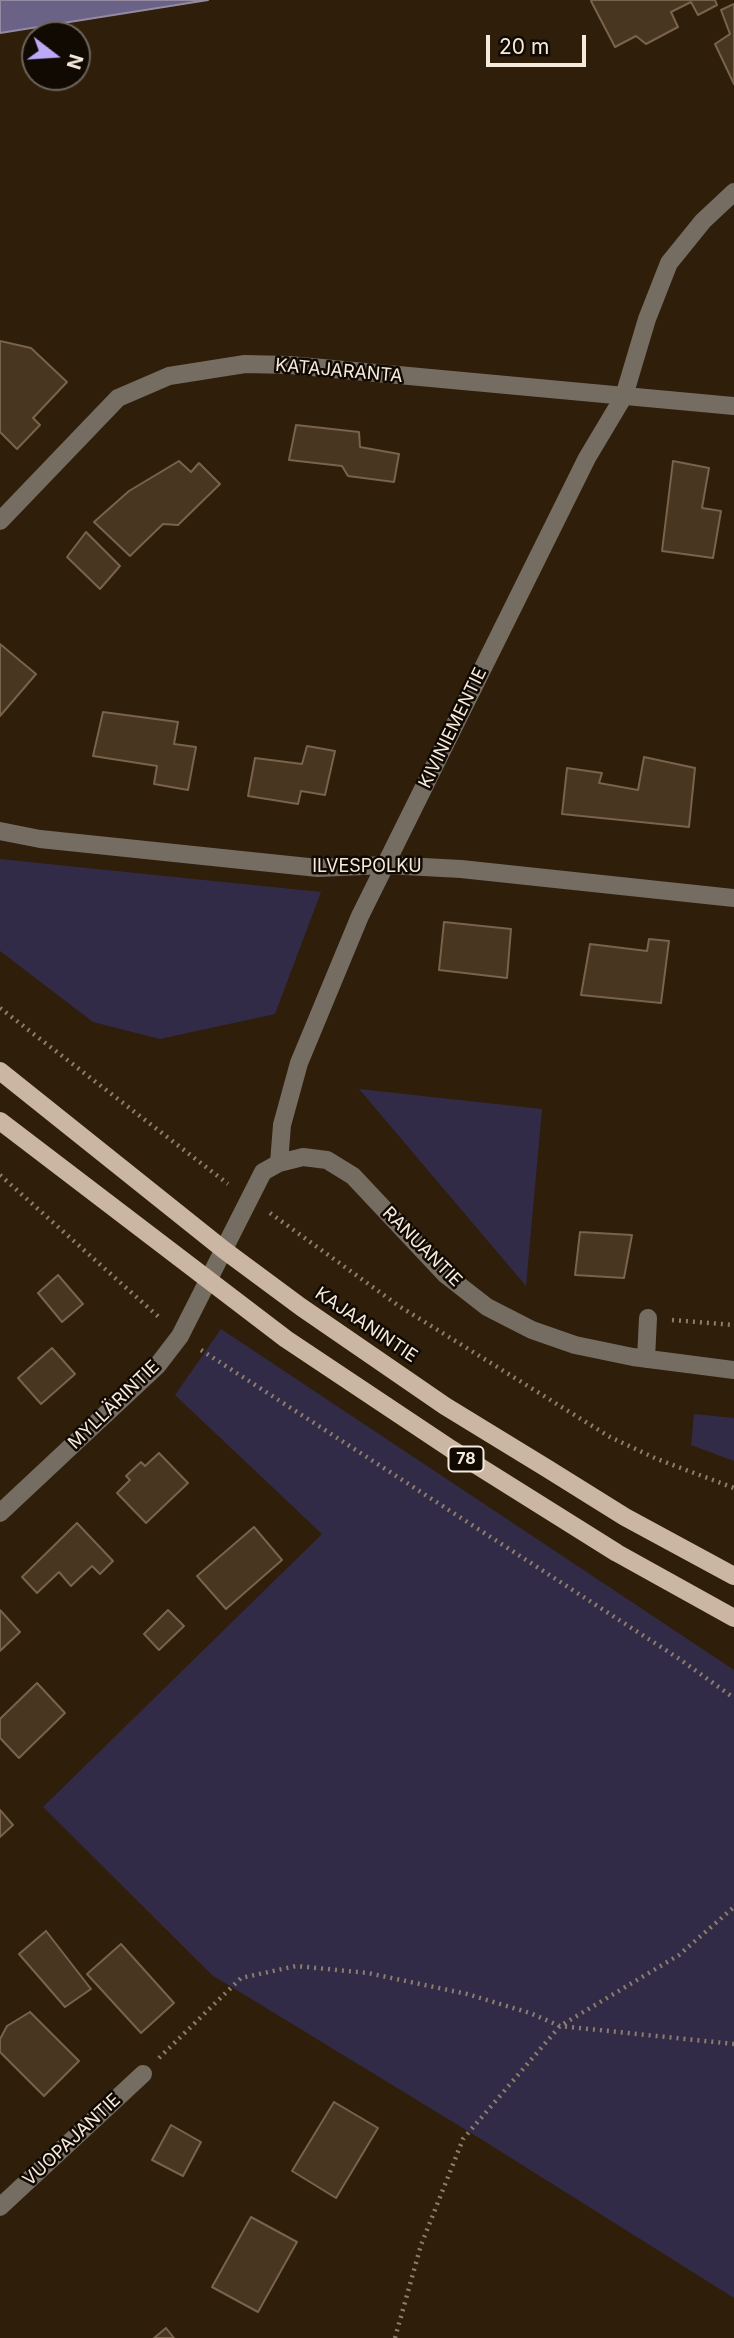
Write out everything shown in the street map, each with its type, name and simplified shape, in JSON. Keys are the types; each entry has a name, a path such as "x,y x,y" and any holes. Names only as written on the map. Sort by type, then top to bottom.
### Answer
{"main road":[{"name":"KAJAANINTIE","path":"0,1071 224,1250 301,1307 446,1406 625,1517 734,1576"},
{"name":"78","path":"0,1121 286,1339 451,1450 617,1553 734,1618"}],"street":[{"name":"KIVINIEMENTIE","path":"279,1163 282,1125 299,1063 360,916 587,458 624,396 647,319 669,263 703,221 734,192"},
{"name":"KATAJARANTA","path":"0,521 118,398 169,376 245,364 290,365 734,406"},
{"name":"ILVESPOLKU","path":"0,831 40,839 318,869 386,865 461,869 734,898"},
{"name":"RANUANTIE","path":"279,1163 303,1157 327,1160 353,1176 446,1275 498,1313 531,1330 575,1345 646,1359 734,1370"},
{"path":"209,1281 263,1172 279,1163"},
{"name":"MYLLÄRINTIE","path":"0,1513 157,1366 180,1336 209,1281"},
{"path":"646,1359 648,1318"},
{"name":"VUOPAJANTIE","path":"0,2207 143,2074"}],"path":[{"path":"0,1009 205,1167"},
{"path":"0,1175 180,1336 678,1658 734,1699"},
{"path":"282,1222 399,1306 610,1437 657,1459 734,1488"},
{"path":"648,1318 734,1325"},
{"path":"395,2338 421,2245 463,2139 560,2026 679,1955 734,1907"},
{"path":"143,2074 241,1978 296,1966 368,1973 467,1994 530,2013 560,2026 734,2044"}],"shaded area":[{"path":"0,0 208,0 76,21 21,21 21,30 0,33"},
{"path":"0,859 321,892 275,1014 160,1039 93,1022 0,951"},
{"path":"359,1089 542,1109 526,1286"},
{"path":"221,1329 734,1670 734,2298 212,1975 43,1807 322,1534 175,1395"},
{"path":"694,1414 734,1418 734,1461 691,1445"}],"building":[{"path":"715,0 717,5 698,15 691,2 671,12 678,27 646,44 636,36 615,47 591,1"},
{"path":"734,4 734,84 715,44 730,34 721,10"},
{"path":"0,341 31,348 67,382 33,418 40,425 17,449 0,432"},
{"path":"296,425 359,432 360,447 399,454 394,482 348,476 342,466 289,460"},
{"path":"179,461 191,472 199,463 220,484 178,525 163,524 130,556 94,522 129,491"},
{"path":"673,461 709,468 702,508 721,511 713,558 662,551"},
{"path":"86,532 120,566 100,589 67,557"},
{"path":"0,644 36,674 0,716"},
{"path":"103,712 178,722 174,744 196,747 188,790 154,784 157,766 93,756"},
{"path":"307,746 335,751 325,795 301,791 298,804 248,796 255,758 302,764"},
{"path":"644,757 695,768 689,827 562,814 567,768 602,773 599,783 638,790"},
{"path":"444,922 511,929 507,978 439,970"},
{"path":"649,939 669,941 661,1003 581,995 590,944 647,951"},
{"path":"580,1232 632,1235 624,1278 575,1275"},
{"path":"58,1275 83,1304 62,1322 38,1293"},
{"path":"52,1348 75,1374 41,1404 18,1378"},
{"path":"159,1453 188,1483 146,1523 117,1493 130,1480 126,1476 141,1462 145,1466"},
{"path":"77,1523 113,1561 100,1574 92,1566 71,1586 59,1572 37,1593 22,1577"},
{"path":"254,1527 282,1560 226,1609 197,1576"},
{"path":"0,1610 20,1632 0,1651"},
{"path":"168,1610 184,1626 159,1650 144,1634"},
{"path":"37,1683 65,1713 19,1758 0,1738 0,1719"},
{"path":"0,1810 13,1825 0,1837"},
{"path":"46,1931 91,1989 65,2007 19,1954"},
{"path":"121,1944 174,2003 141,2033 87,1974"},
{"path":"30,2012 79,2061 44,2096 0,2052 0,2039 7,2026"},
{"path":"334,2102 378,2128 336,2198 292,2171"},
{"path":"171,2125 201,2142 183,2176 152,2160"},
{"path":"251,2217 297,2242 258,2312 212,2287"},
{"path":"166,2328 174,2338 154,2338"}]}
